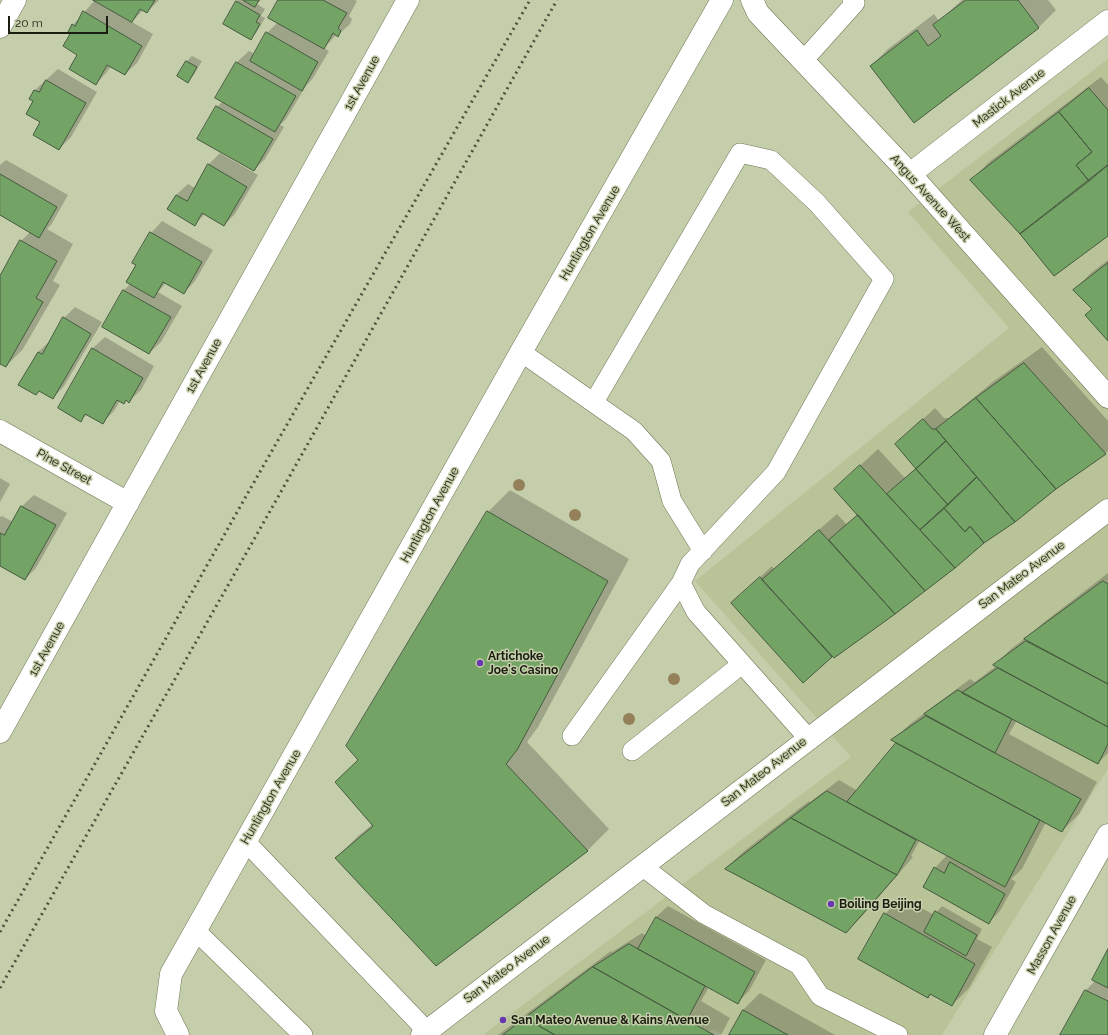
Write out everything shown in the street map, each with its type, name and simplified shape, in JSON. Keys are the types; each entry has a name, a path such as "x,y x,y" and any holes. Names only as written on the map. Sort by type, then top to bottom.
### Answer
{"street":[{"path":"0,27 15,0"},
{"name":"1st Avenue","path":"0,732 408,0"},
{"name":"Huntington Avenue","path":"178,1035 166,1011 171,974 722,0"},
{"name":"Angus Avenue West","path":"752,0 758,13 910,174 1108,397"},
{"name":"Mastick Avenue","path":"910,174 1108,22"},
{"name":"Pine Street","path":"0,431 128,503"},
{"name":"San Mateo Avenue","path":"425,1033 808,738 1108,510"},
{"name":"Masson Avenue","path":"995,1035 1108,835"}],"lane":[{"path":"803,61 855,3 852,0"},
{"path":"572,736 681,583 690,564 776,472 884,279 817,203 771,160 740,153 594,402"},
{"path":"522,352 634,431 661,461 672,501 702,551"},
{"path":"681,583 696,612 808,738"},
{"path":"632,751 742,664"},
{"path":"246,842 425,1033"},
{"path":"642,866 704,914 798,965 820,996 898,1035"},
{"path":"196,931 303,1035"}],"shaded area":[{"path":"1108,59 1108,769 942,1035 725,1035 712,1029 706,1035 483,1035 851,757 695,581 1009,328 908,212"}],"building":[{"path":"93,0 155,0 147,13 140,9 132,22"},
{"path":"243,0 259,0 255,7"},
{"path":"278,0 323,0 347,13 338,28 341,31 338,37 333,33 324,49 268,18"},
{"path":"966,0 1018,0 1039,28 914,123 870,66 917,30 928,46 941,36 933,25"},
{"path":"236,1 260,15 256,22 260,24 251,40 223,24"},
{"path":"83,11 142,46 125,75 107,65 96,85 69,69 77,55 63,46 70,34 68,32 72,24 75,26"},
{"path":"266,32 318,62 302,91 250,61"},
{"path":"186,61 197,67 188,83 177,76"},
{"path":"236,62 296,96 275,132 215,98"},
{"path":"46,80 86,103 59,150 33,135 40,122 26,114 33,101 29,99 34,90 39,92"},
{"path":"1089,88 1108,110 1108,165 1089,181 1076,165 1092,152 1059,112"},
{"path":"216,106 273,139 254,171 197,139"},
{"path":"1059,112 1092,152 1076,165 1089,181 1020,234 970,180"},
{"path":"208,164 247,187 224,226 202,213 195,226 167,209 176,195 187,201"},
{"path":"1108,165 1108,236 1054,276 1020,234"},
{"path":"0,174 57,207 39,238 0,215"},
{"path":"150,232 202,262 184,294 163,282 154,298 126,282 136,265 132,263"},
{"path":"20,240 57,261 36,298 43,302 6,367 0,364 0,276"},
{"path":"1108,263 1108,341 1085,315 1092,309 1073,290"},
{"path":"123,290 171,317 149,354 102,327"},
{"path":"63,317 91,334 53,399 39,391 36,395 18,385 38,352 42,354"},
{"path":"92,348 143,378 129,403 126,400 124,404 117,400 103,424 85,414 81,422 58,408"},
{"path":"1024,363 1106,454 1056,489 976,398"},
{"path":"976,398 1056,489 1015,522 936,429"},
{"path":"923,419 932,429 936,429 946,441 916,469 895,444"},
{"path":"946,441 977,477 948,505 916,469"},
{"path":"860,465 955,568 925,591 834,489"},
{"path":"916,469 948,505 920,530 887,494"},
{"path":"977,477 1015,522 984,543 970,526 965,532 944,508"},
{"path":"21,506 56,525 25,580 0,566 0,533 4,535"},
{"path":"944,508 965,532 970,526 984,543 955,568 920,530"},
{"name":"Artichoke Joe's Casino","path":"487,511 608,581 517,750 506,764 588,851 436,966 335,858 373,826 335,782 358,760 346,746"},
{"path":"858,515 925,591 895,614 829,540"},
{"path":"819,530 895,614 834,658 762,580"},
{"path":"760,577 832,657 803,683 731,603"},
{"path":"1103,581 1108,584 1108,684 1024,639"},
{"path":"1026,641 1108,684 1108,727 993,665"},
{"path":"998,668 1108,727 1108,744 1098,764 962,693"},
{"path":"958,690 1012,719 995,753 924,714"},
{"path":"926,716 1081,799 1062,832 891,740"},
{"path":"896,743 1040,820 1005,887 847,802"},
{"path":"827,791 916,840 897,875 791,818"},
{"name":"Boiling Beijing","path":"791,818 897,875 846,933 725,869"},
{"path":"950,862 1005,894 989,924 923,887 934,867 944,873"},
{"path":"935,911 977,935 966,956 924,932"},
{"path":"884,913 975,964 952,1006 930,994 928,998 858,959"},
{"path":"656,917 755,972 738,1004 638,949"},
{"path":"629,944 705,986 687,1020 593,967"},
{"path":"1108,949 1108,988 1092,980"},
{"path":"593,967 714,1035 555,1035 525,1018"},
{"path":"1085,990 1108,1001 1108,1035 1060,1035"},
{"path":"743,1010 788,1035 729,1035"},
{"path":"525,1018 555,1035 503,1035"}],"railway":[{"path":"0,932 249,491 530,0"},
{"path":"0,988 557,0"}],"place":[{"name":"Artichoke Joe's Casino","path":"480,663"},
{"name":"Boiling Beijing","path":"831,904"},
{"name":"San Mateo Avenue & Kains Avenue","path":"503,1020"}]}
